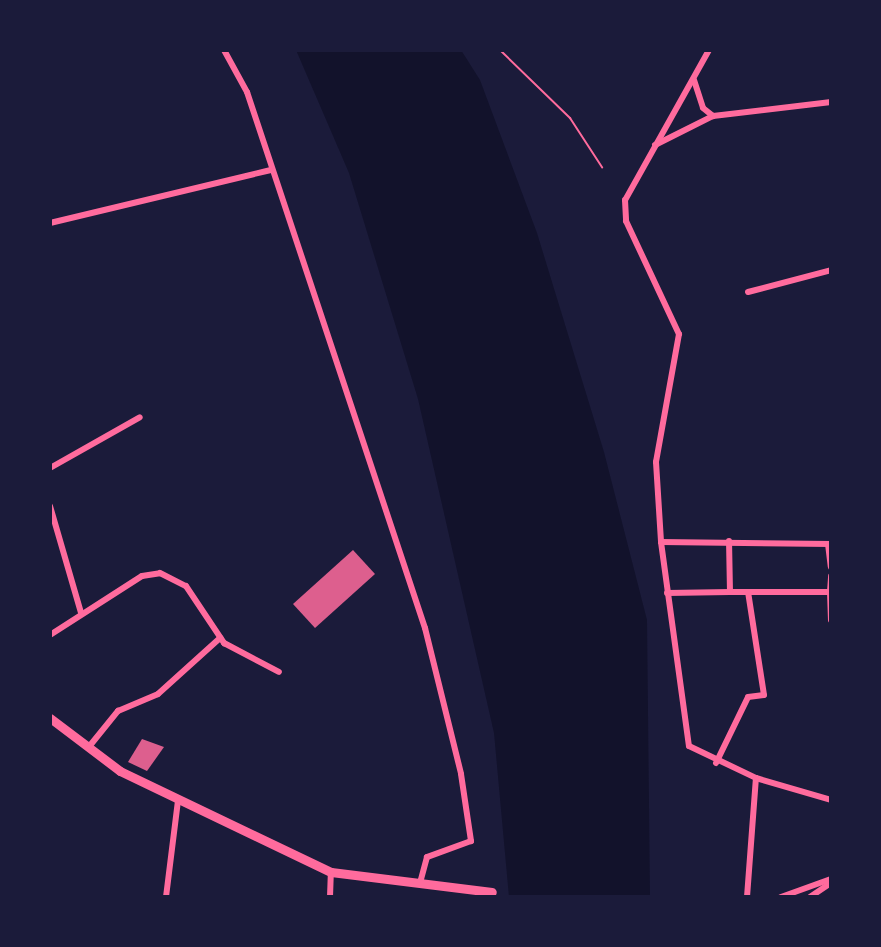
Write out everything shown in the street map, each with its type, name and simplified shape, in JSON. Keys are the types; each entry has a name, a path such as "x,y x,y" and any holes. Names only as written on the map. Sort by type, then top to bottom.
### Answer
{"main road":[{"path":"50,718 88,748 178,801 331,872 419,887 492,892"}],"street":[{"path":"224,50 247,92 270,170 425,628 461,774 471,841 424,859 419,887"},
{"path":"709,50 625,200 626,221 679,334 656,462 661,542 689,746 716,763 831,800"},
{"path":"694,80 703,108 713,116"},
{"path":"655,145 713,116 831,102"},
{"path":"50,223 270,170"},
{"path":"748,292 831,270"},
{"path":"50,468 76,457 140,417"},
{"path":"50,506 81,613"},
{"path":"729,541 730,592"},
{"path":"661,542 830,544 831,567"},
{"path":"50,635 142,576 160,573 186,586 220,638 279,672"},
{"path":"831,576 831,620"},
{"path":"716,763 748,697 764,695 748,592"},
{"path":"667,593 830,592"},
{"path":"88,748 118,711 158,694 220,638"},
{"path":"747,897 756,778"},
{"path":"166,897 178,801"},
{"path":"330,897 331,872"},
{"path":"781,897 831,881"},
{"path":"810,897 831,881"}],"path":[{"path":"500,50 570,118 602,167"}],"shaded area":[{"path":"296,50 461,50 480,80 537,233 604,452 647,620 650,897 509,897 494,733 418,399 349,173"}],"building":[{"path":"353,550 375,574 315,628 293,604"},
{"path":"142,739 164,747 147,771 128,762"}]}
